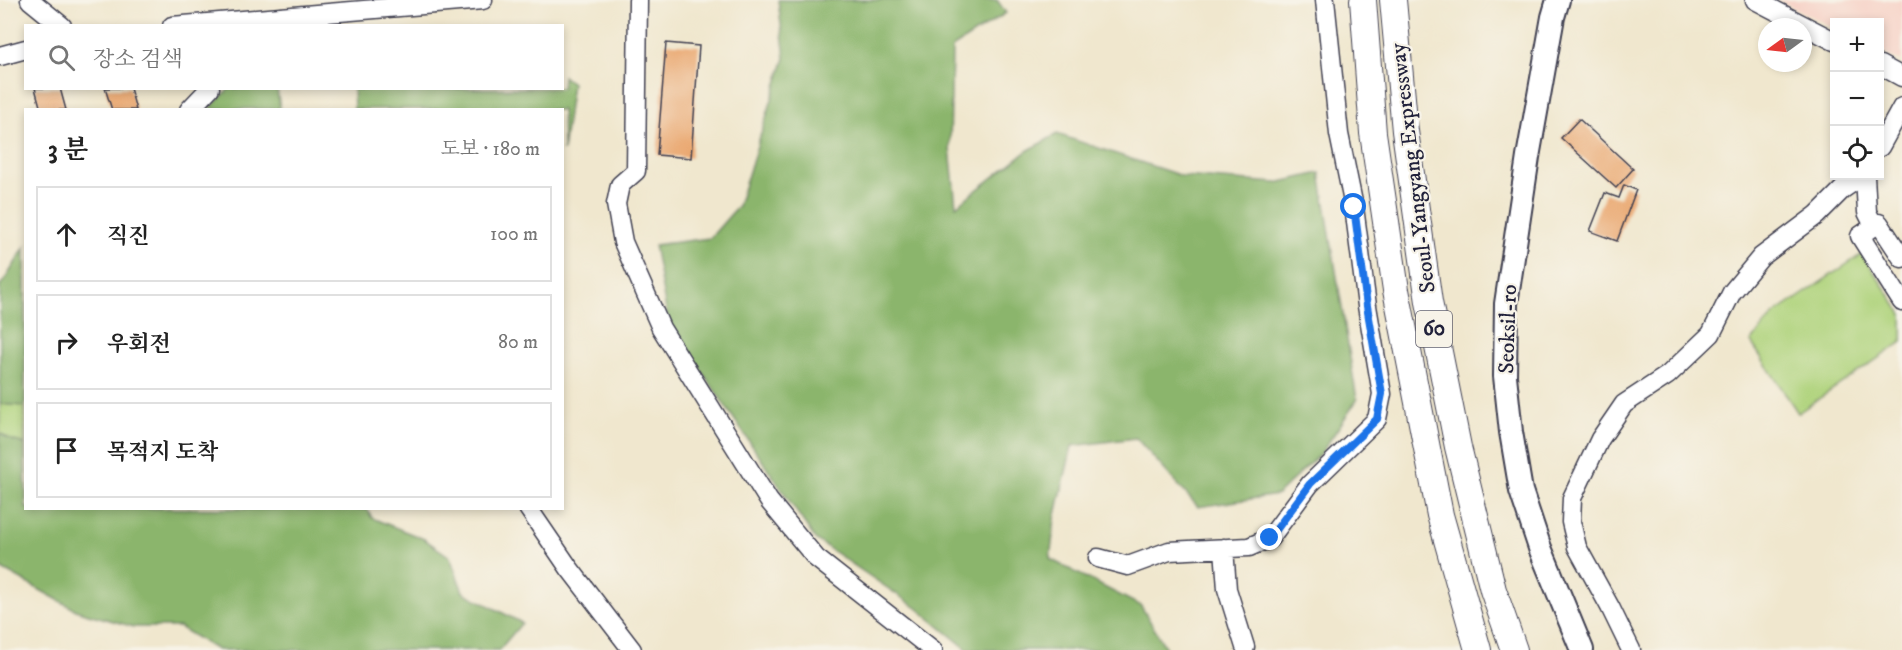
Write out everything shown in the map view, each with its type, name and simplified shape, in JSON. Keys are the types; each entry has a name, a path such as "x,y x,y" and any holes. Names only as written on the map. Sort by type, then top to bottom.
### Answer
{"highway":[{"name":"Seoul-Yangyang Expressway","path":"1364,0 1373,133 1396,290 1440,515 1478,650"},
{"name":"Seoul-Yangyang Expressway","path":"1394,0 1405,131 1429,302 1458,447 1490,579 1514,650"}],"main road":[{"name":"Seoksil-ro","path":"1558,0 1528,157 1506,304 1505,376 1521,491 1540,548 1582,650"}],"street":[{"path":"30,0 60,24"},
{"path":"207,24 483,0"},
{"path":"638,0 636,171 620,185 615,204 623,242 661,328 769,501 816,558 933,650"},
{"path":"1098,558 1128,566 1168,551 1249,547 1270,538 1310,484 1377,419 1382,394 1367,306 1354,207 1339,134 1325,0"},
{"path":"1755,0 1830,39"},
{"path":"0,56 24,50"},
{"path":"1884,67 1902,77"},
{"path":"191,108 208,90"},
{"path":"1884,140 1902,107"},
{"path":"1631,650 1577,546 1571,522 1572,498 1600,439 1624,404 1668,375 1711,334 1732,292 1761,257 1816,215 1843,189 1858,180"},
{"path":"1865,180 1871,219 1860,236 1902,302"},
{"path":"1871,219 1879,223 1902,258"},
{"path":"529,510 569,568 632,650"},
{"path":"1224,548 1227,589 1245,647"}],"shaded area":[{"path":"1778,0 1902,0 1902,60 1899,61 1884,53 1884,18 1830,18 1830,26"}],"green space":[{"path":"778,0 997,0 1006,13 952,48 950,148 956,206 1027,151 1057,134 1182,176 1276,183 1320,173 1357,400 1322,452 1277,495 1198,507 1136,438 1072,446 1055,519 1050,559 1141,606 1167,650 968,650 917,608 815,539 668,321 654,245 710,238 738,206 785,58"},
{"path":"564,77 572,83 564,143 564,108 354,108 353,90 564,90"},
{"path":"228,90 277,90 280,108 210,108"},
{"path":"24,249 24,406 0,404 0,285"},
{"path":"1862,254 1902,314 1902,342 1798,413 1751,342 1774,314"},
{"path":"0,404 24,406 24,444 11,440 0,433"},
{"path":"0,433 11,440 24,444 24,510 368,510 372,518 424,539 450,557 463,592 522,623 499,650 217,650 179,627 134,627 78,611 0,568"}],"building":[{"path":"666,43 699,46 691,158 657,155"},
{"path":"36,90 61,90 65,108 40,108"},
{"path":"106,90 131,90 135,108 111,108"},
{"path":"1579,119 1633,169 1616,188 1561,138"},
{"path":"1624,185 1636,190 1617,241 1590,231 1605,193 1619,198"}],"route":[{"path":"1270,538 1310,484 1377,419 1382,394 1367,306 1354,207"}]}
